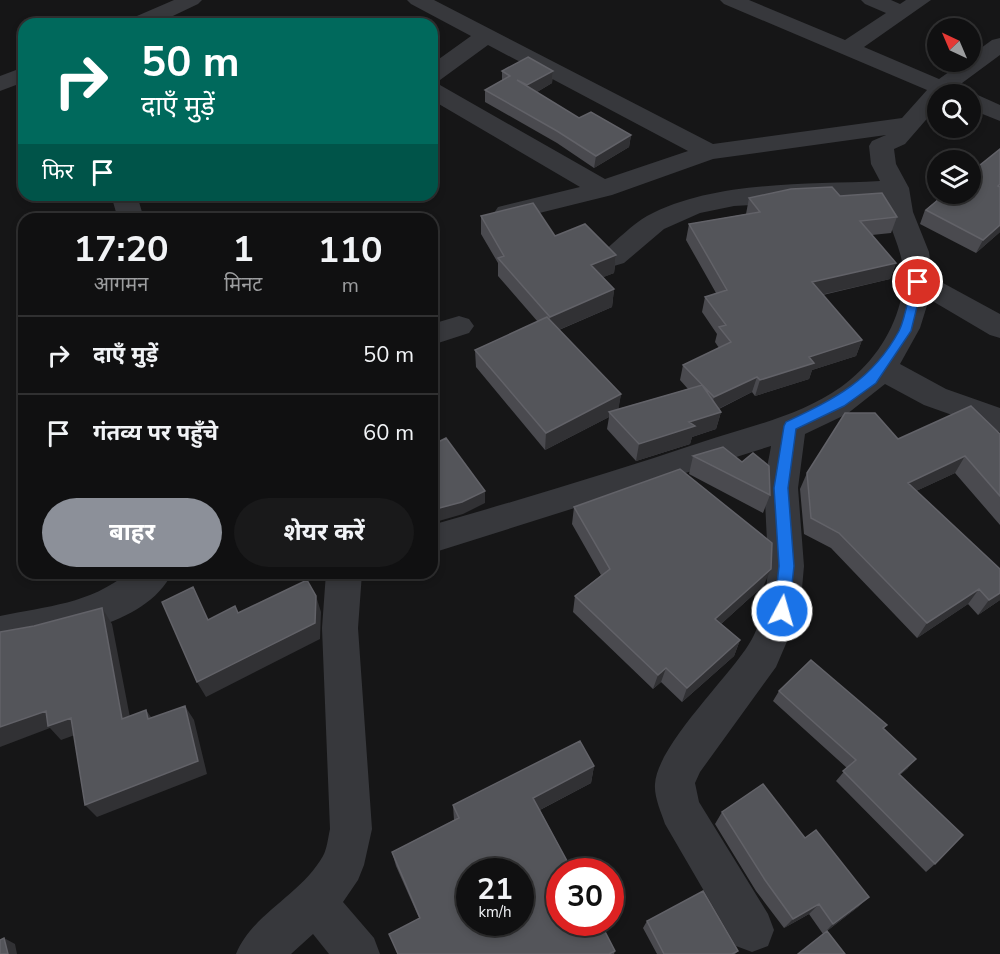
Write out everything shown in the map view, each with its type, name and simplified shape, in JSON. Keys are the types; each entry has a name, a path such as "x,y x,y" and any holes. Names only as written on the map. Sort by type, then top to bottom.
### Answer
{"street":[{"path":"151,18 191,0"},
{"path":"418,0 709,152"},
{"path":"731,0 933,84"},
{"path":"872,0 911,6"},
{"path":"848,48 911,6"},
{"path":"438,71 486,36"},
{"path":"957,84 1000,45"},
{"path":"0,84 18,76"},
{"path":"438,93 603,189"},
{"path":"981,105 1000,114"},
{"path":"438,537 651,473 790,426 839,403 871,379 905,331 920,266 913,240 900,213 896,188 881,164 880,146 896,139 927,110"},
{"path":"507,213 603,189 709,152 910,124"},
{"path":"614,256 655,223 693,206 734,198 896,188"},
{"path":"918,282 948,296 1000,328"},
{"path":"438,333 459,326"},
{"path":"880,367 935,397 1000,420"},
{"path":"752,930 680,809 675,783 684,760 763,655 782,611 786,566 781,488 790,426"},
{"path":"0,632 87,615 121,600 147,579"},
{"path":"258,954 315,903 343,865 351,830 340,628 344,579"},
{"path":"315,903 358,954"}],"building":[{"path":"528,57 553,71 527,85 517,80 579,118 591,112 631,135 596,156 485,90 510,76 502,71"},
{"path":"1000,149 1000,184 998,186 1000,187 1000,225 983,240 926,210 933,204 981,204 981,164"},
{"path":"832,187 840,196 882,193 897,217 860,221 896,263 812,282 862,340 809,357 814,363 760,380 757,377 714,397 683,365 731,342 719,327 726,325 705,297 727,290 689,224 760,212 749,198 791,189"},
{"path":"533,203 555,236 585,224 616,255 591,265 614,289 550,317 498,258 504,256 481,216"},
{"path":"547,317 621,394 546,433 475,350"},
{"path":"702,385 721,412 689,422 695,426 639,444 609,412"},
{"path":"971,406 1000,434 1000,496 965,456 908,483 1000,569 1000,593 989,600 979,589 927,623 839,533 811,518 807,473 845,413 875,413 898,439"},
{"path":"446,438 485,491 462,502 438,508 438,442"},
{"path":"723,447 742,462 753,453 769,466 770,495 693,456"},
{"path":"680,469 772,543 771,569 715,619 740,640 687,688 666,668 658,675 575,596 610,569 574,507"},
{"path":"307,580 316,596 315,623 197,682 162,602 193,587 208,620 235,606 238,613"},
{"path":"102,608 122,719 146,710 148,719 185,706 198,761 85,805 71,718 48,726 46,711 0,727 0,632 34,626"},
{"path":"811,660 887,725 883,728 916,759 899,774 963,835 935,864 843,771 856,760 779,691"},
{"path":"580,741 594,766 533,798 565,858 546,858 546,936 607,936 615,951 609,954 398,954 389,934 420,918 392,852 459,818 453,805"},
{"path":"763,784 805,838 816,830 869,897 833,924 819,904 793,919 722,812"},
{"path":"703,891 738,951 732,954 664,954 647,921"},
{"path":"827,931 845,954 798,954"},
{"path":"4,938 8,954 0,954 0,940"}],"route":[{"path":"782,611 786,566 781,488 790,426 839,403 871,379 905,331 918,282"}]}
